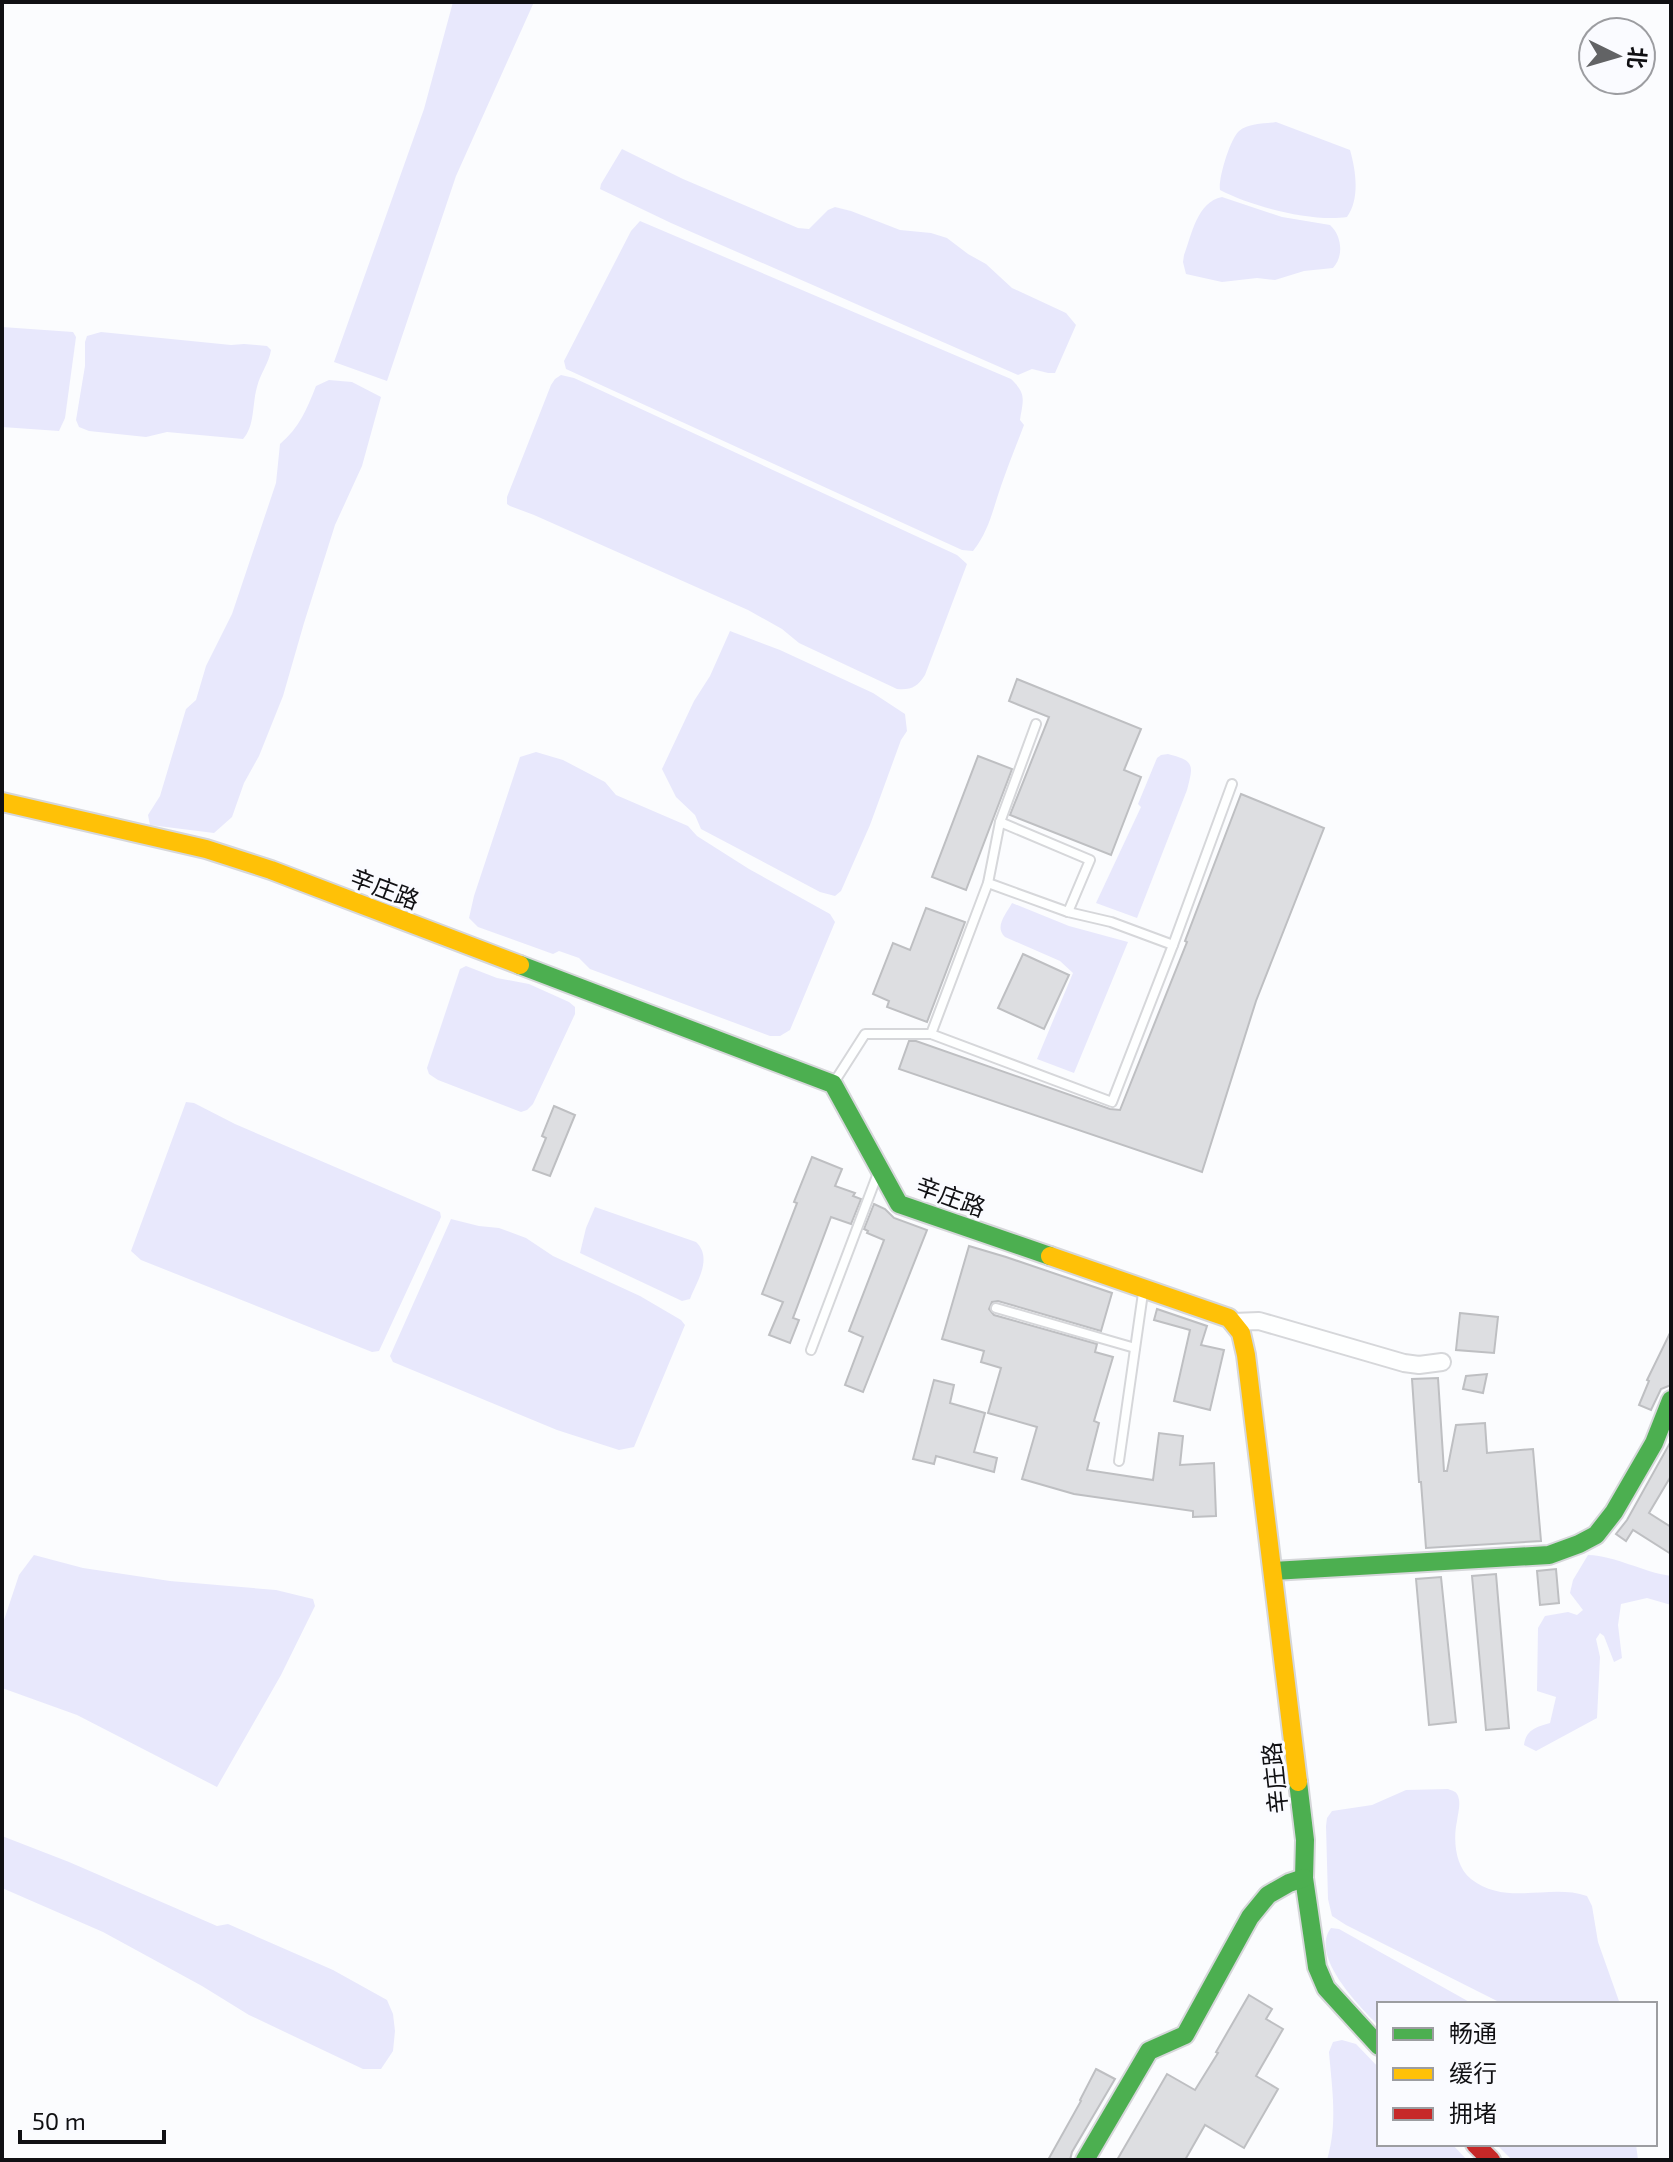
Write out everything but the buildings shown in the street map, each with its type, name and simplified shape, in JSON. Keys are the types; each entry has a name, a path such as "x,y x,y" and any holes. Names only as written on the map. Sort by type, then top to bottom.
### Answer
{"street":[{"name":"辛庄路","path":"2,802 206,849 271,870 833,1084 899,1204 1229,1318 1241,1333 1246,1355 1305,1840 1304,1878 1317,1967 1326,1988 1377,2044"},
{"path":"1233,1322 1259,1321 1404,1363 1442,1362"},
{"path":"1273,1571 1549,1555 1579,1544 1596,1535 1614,1512 1654,1443 1671,1400"},
{"path":"1085,2160 1149,2051 1185,2035 1250,1917 1268,1895 1304,1878"}],"lane":[{"path":"931,1034 988,883 1000,822 1036,724"},
{"path":"833,1084 865,1034 931,1034 1112,1102 1232,784"},
{"path":"1000,822 1090,860 1068,912"},
{"path":"988,883 1173,945"},
{"path":"811,1350 880,1169"},
{"path":"1119,1461 1143,1288"},
{"path":"996,1308 1135,1348"}],"water":[{"path":"453,2 534,2 456,176 387,381 334,362 424,109"},
{"path":"1276,122 1350,150 1355,193 1347,217 1282,212 1220,190 1225,159 1239,131 1252,125"},
{"path":"622,149 798,228 809,229 835,207 900,230 947,238 986,264 1012,288 1066,313 1076,325 1055,373 1032,369 1018,375 600,189"},
{"path":"1222,197 1282,217 1330,225 1340,246 1337,263 1333,268 1304,271 1275,280 1257,278 1222,282 1186,274 1184,255 1197,220 1207,205"},
{"path":"640,221 1011,379 1022,393 1020,420 1024,425 987,528 973,551 962,550 566,369 564,361 631,231"},
{"path":"2,327 73,332 76,337 65,418 59,431 2,427"},
{"path":"101,332 267,346 271,350 270,355 258,382 247,434 243,439 167,432 146,437 89,431 79,427 76,420 85,366 85,342 87,336"},
{"path":"561,375 574,378 957,555 967,564 925,675 914,687 897,689 799,643 782,629 748,610 507,504 507,497 551,385"},
{"path":"329,380 352,382 381,397 362,466 335,525 283,696 259,756 244,783 232,817 214,833 150,825 148,815 160,796 186,709 196,700 206,666 232,614 276,483 280,444 302,418 316,386"},
{"path":"730,631 780,650 873,693 905,714 907,731 870,825 841,891 835,896 820,892 701,829 695,815 676,797 662,769"},
{"path":"536,752 563,760 605,782 616,795 688,826 697,836 749,869 830,914 835,922 790,1030 780,1036 770,1036 590,969 579,958 559,951 553,954 478,927 469,918 520,757"},
{"path":"1168,754 1184,759 1191,770 1187,790 1137,918 1096,903 1141,807 1138,804 1157,758"},
{"path":"1012,903 1069,926 1128,942 1074,1073 1037,1059 1073,973 1060,961 1005,937 1001,925"},
{"path":"466,966 497,978 529,984 575,1007 575,1014 533,1104 527,1110 521,1112 429,1074 427,1068 460,969"},
{"path":"186,1102 440,1212 441,1217 379,1351 372,1352 141,1260 131,1251"},
{"path":"595,1207 696,1242 701,1248 703,1262 690,1299 682,1301 580,1253"},
{"path":"451,1219 499,1228 526,1238 553,1256 640,1296 681,1320 685,1325 634,1447 619,1450 557,1430 393,1362 390,1356"},
{"path":"34,1555 83,1568 170,1581 276,1590 313,1599 315,1606 281,1675 217,1787 77,1715 2,1688 2,1626 19,1575"},
{"path":"1588,1555 1671,1576 1671,1605 1647,1598 1621,1604 1618,1625 1622,1658 1614,1662 1604,1636 1600,1633 1596,1639 1600,1657 1597,1718 1536,1751 1524,1745 1525,1740 1532,1730 1550,1723 1556,1697 1537,1691 1538,1628 1545,1616 1568,1612 1577,1615 1583,1610 1570,1593 1573,1580"},
{"path":"1448,1789 1457,1794 1456,1852 1471,1879 1499,1892 1558,1892 1587,1896 1592,1906 1598,1942 1619,2002 1499,2002 1332,1916 1328,1899 1327,1818 1332,1811 1372,1805 1406,1790"},
{"path":"2,1836 217,1926 228,1924 333,1970 387,2000 395,2031 393,2051 381,2069 363,2069 249,2015 103,1932 2,1888"},
{"path":"1331,1928 1339,1929 1469,2002 1377,2002 1377,2024 1340,1980 1327,1952 1326,1939"},
{"path":"1342,2040 1356,2044 1377,2066 1377,2146 1454,2146 1467,2160 1327,2160 1333,2120 1329,2052 1333,2042"},
{"path":"1498,2146 1636,2146 1638,2160 1512,2160"}],"traffic: fast":[{"path":"520,965 833,1084 899,1204 1050,1256"},
{"path":"1273,1571 1549,1555 1579,1544 1596,1535 1614,1512 1654,1443 1671,1400"},
{"path":"1298,1782 1305,1840 1304,1878 1317,1967 1326,1988 1377,2044"},
{"path":"1085,2160 1149,2051 1185,2035 1250,1917 1268,1895 1304,1878"}],"traffic: slow":[{"path":"2,802 206,849 271,870 520,965"},
{"path":"1050,1256 1229,1318 1241,1333 1298,1782"}],"traffic: jam":[{"path":"1477,2146 1491,2160"}]}
